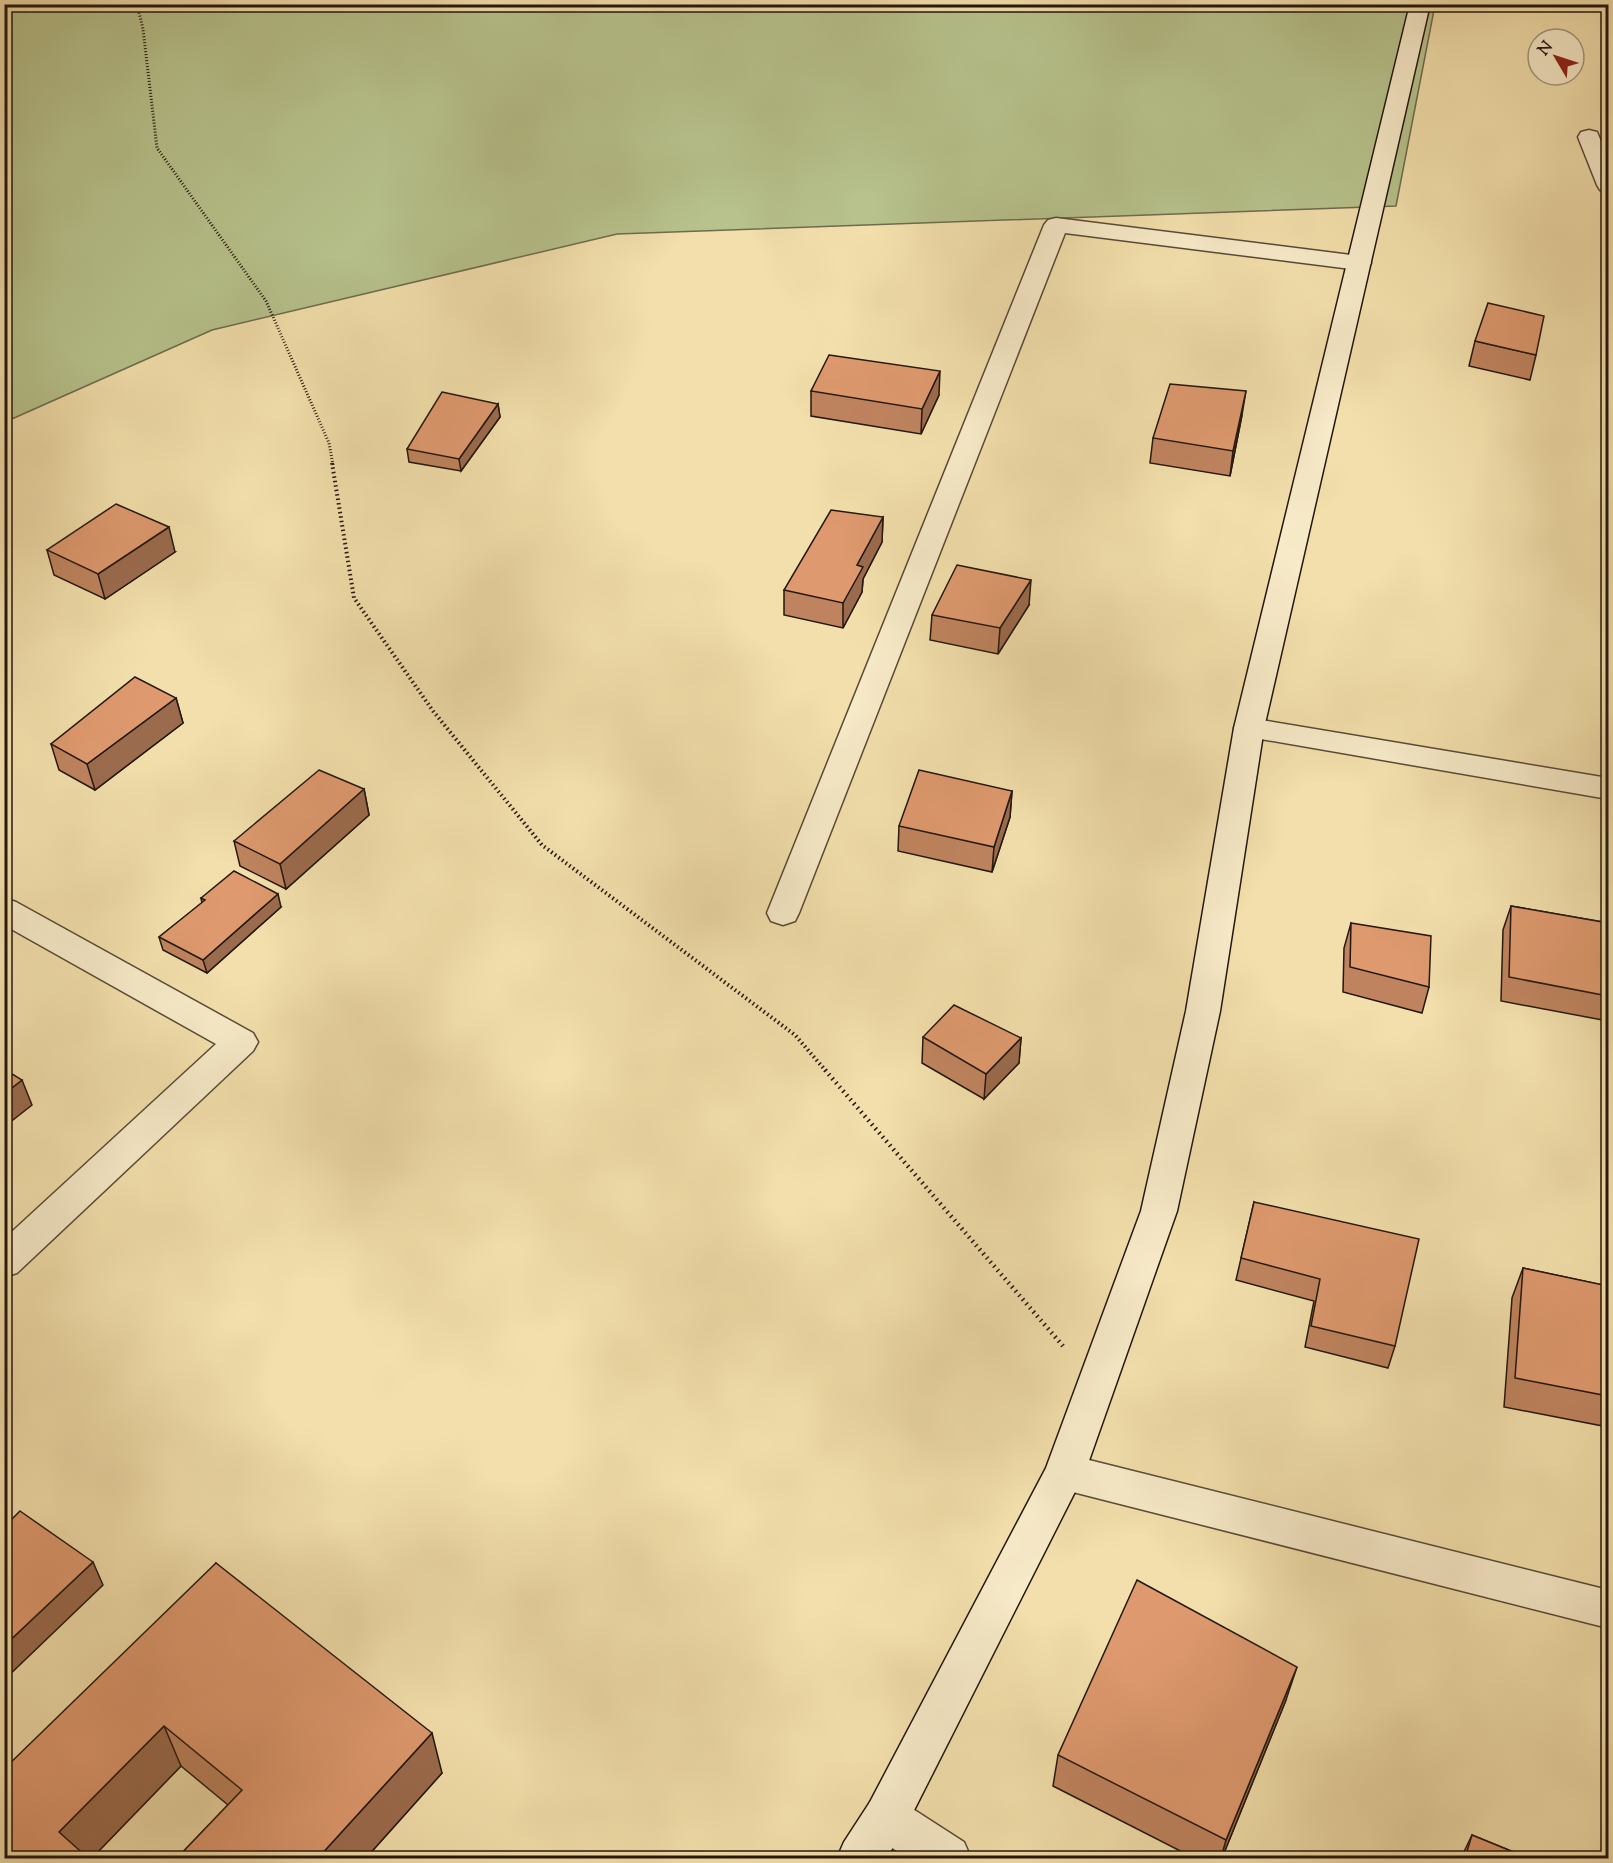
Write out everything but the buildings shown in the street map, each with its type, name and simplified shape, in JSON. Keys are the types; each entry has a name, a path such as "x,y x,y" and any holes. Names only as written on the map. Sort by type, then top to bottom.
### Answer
{"street":[{"path":"860,1858 886,1818 1065,1472 1159,1211 1203,1011 1249,728 1420,4"},
{"path":"1589,137 1608,185"},
{"path":"783,913 1056,225 1359,263"},
{"path":"1249,728 1608,789"},
{"path":"4,910 241,1042 4,1262"},
{"path":"1065,1472 1608,1609"},
{"path":"886,1818 948,1858"}],"path":[{"path":"137,4 143,29 157,148 266,301 329,443 354,598 433,711 542,845 795,1035 1097,1386"}],"green space":[{"path":"5,5 1435,5 1396,206 617,234 212,330 5,422"}]}
